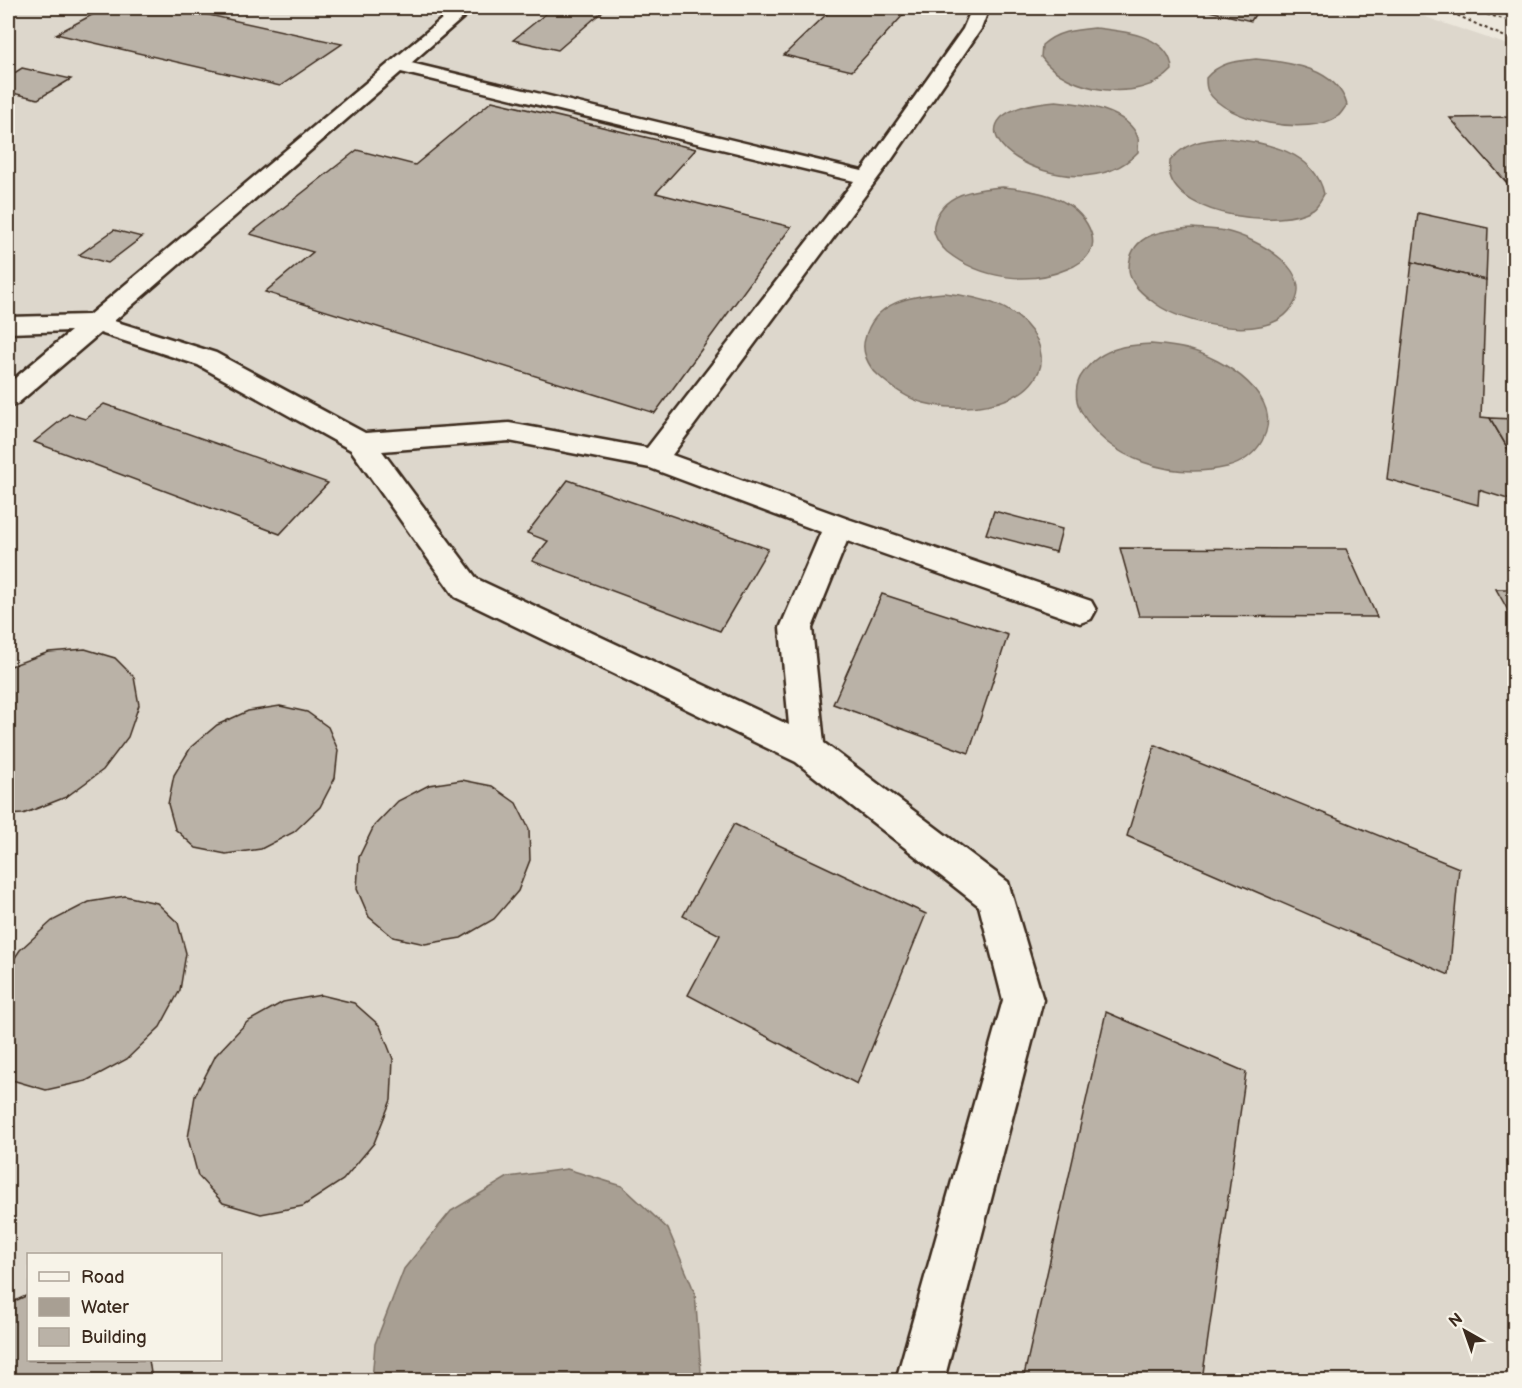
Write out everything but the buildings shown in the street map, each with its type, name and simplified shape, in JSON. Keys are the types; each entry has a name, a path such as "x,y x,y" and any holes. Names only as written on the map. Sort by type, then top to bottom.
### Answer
{"lane":[{"path":"8,398 396,64 465,8"},
{"path":"654,459 867,178 972,29 980,8"},
{"path":"396,64 867,178"},
{"path":"8,325 95,323 207,359 361,443 466,588 808,751 995,895 1023,1000 920,1380"},
{"path":"361,443 509,432 654,459 838,527 1080,610"},
{"path":"808,751 796,628 838,527"}],"path":[{"path":"1441,8 1515,41"},
{"path":"1464,8 1515,22"}],"shaded area":[{"path":"8,8 1399,8 1514,47 1514,1380 8,1380"}],"water":[{"path":"1095,28 1131,33 1154,42 1170,58 1172,70 1159,81 1142,87 1105,90 1068,79 1041,57 1042,45 1048,40 1060,34"},
{"path":"1256,59 1297,65 1323,75 1342,93 1347,105 1338,116 1325,122 1289,125 1249,118 1217,102 1207,90 1206,78 1223,65"},
{"path":"1056,101 1090,106 1125,121 1133,128 1138,138 1138,152 1109,171 1076,176 1044,170 1016,158 999,142 997,124 1014,110"},
{"path":"1226,138 1272,146 1299,158 1319,179 1324,194 1318,204 1313,209 1298,215 1257,218 1234,215 1192,201 1178,189 1170,175 1170,161 1182,150 1195,143"},
{"path":"1003,187 1038,192 1071,206 1080,214 1091,233 1092,247 1087,256 1074,266 1052,274 1021,278 1005,277 974,268 947,252 937,240 934,232 938,214 944,206 952,199 971,191"},
{"path":"1193,228 1221,230 1238,235 1268,249 1281,259 1291,270 1297,283 1297,297 1289,311 1277,320 1261,326 1223,327 1185,318 1168,311 1143,293 1132,280 1129,269 1135,248 1142,241 1160,232"},
{"path":"944,293 985,300 1020,318 1037,340 1040,351 1039,371 1031,384 1005,400 988,405 938,406 911,398 894,388 874,371 866,358 864,344 876,316 895,303 919,296"},
{"path":"1151,344 1182,348 1217,361 1233,370 1259,395 1266,409 1267,425 1262,441 1252,454 1227,467 1185,471 1164,468 1124,454 1093,428 1077,401 1077,386 1080,377 1094,360 1108,352 1127,346"},
{"path":"567,1169 622,1186 668,1229 695,1293 701,1371 699,1380 372,1380 375,1344 404,1269 451,1211 508,1177"}]}
